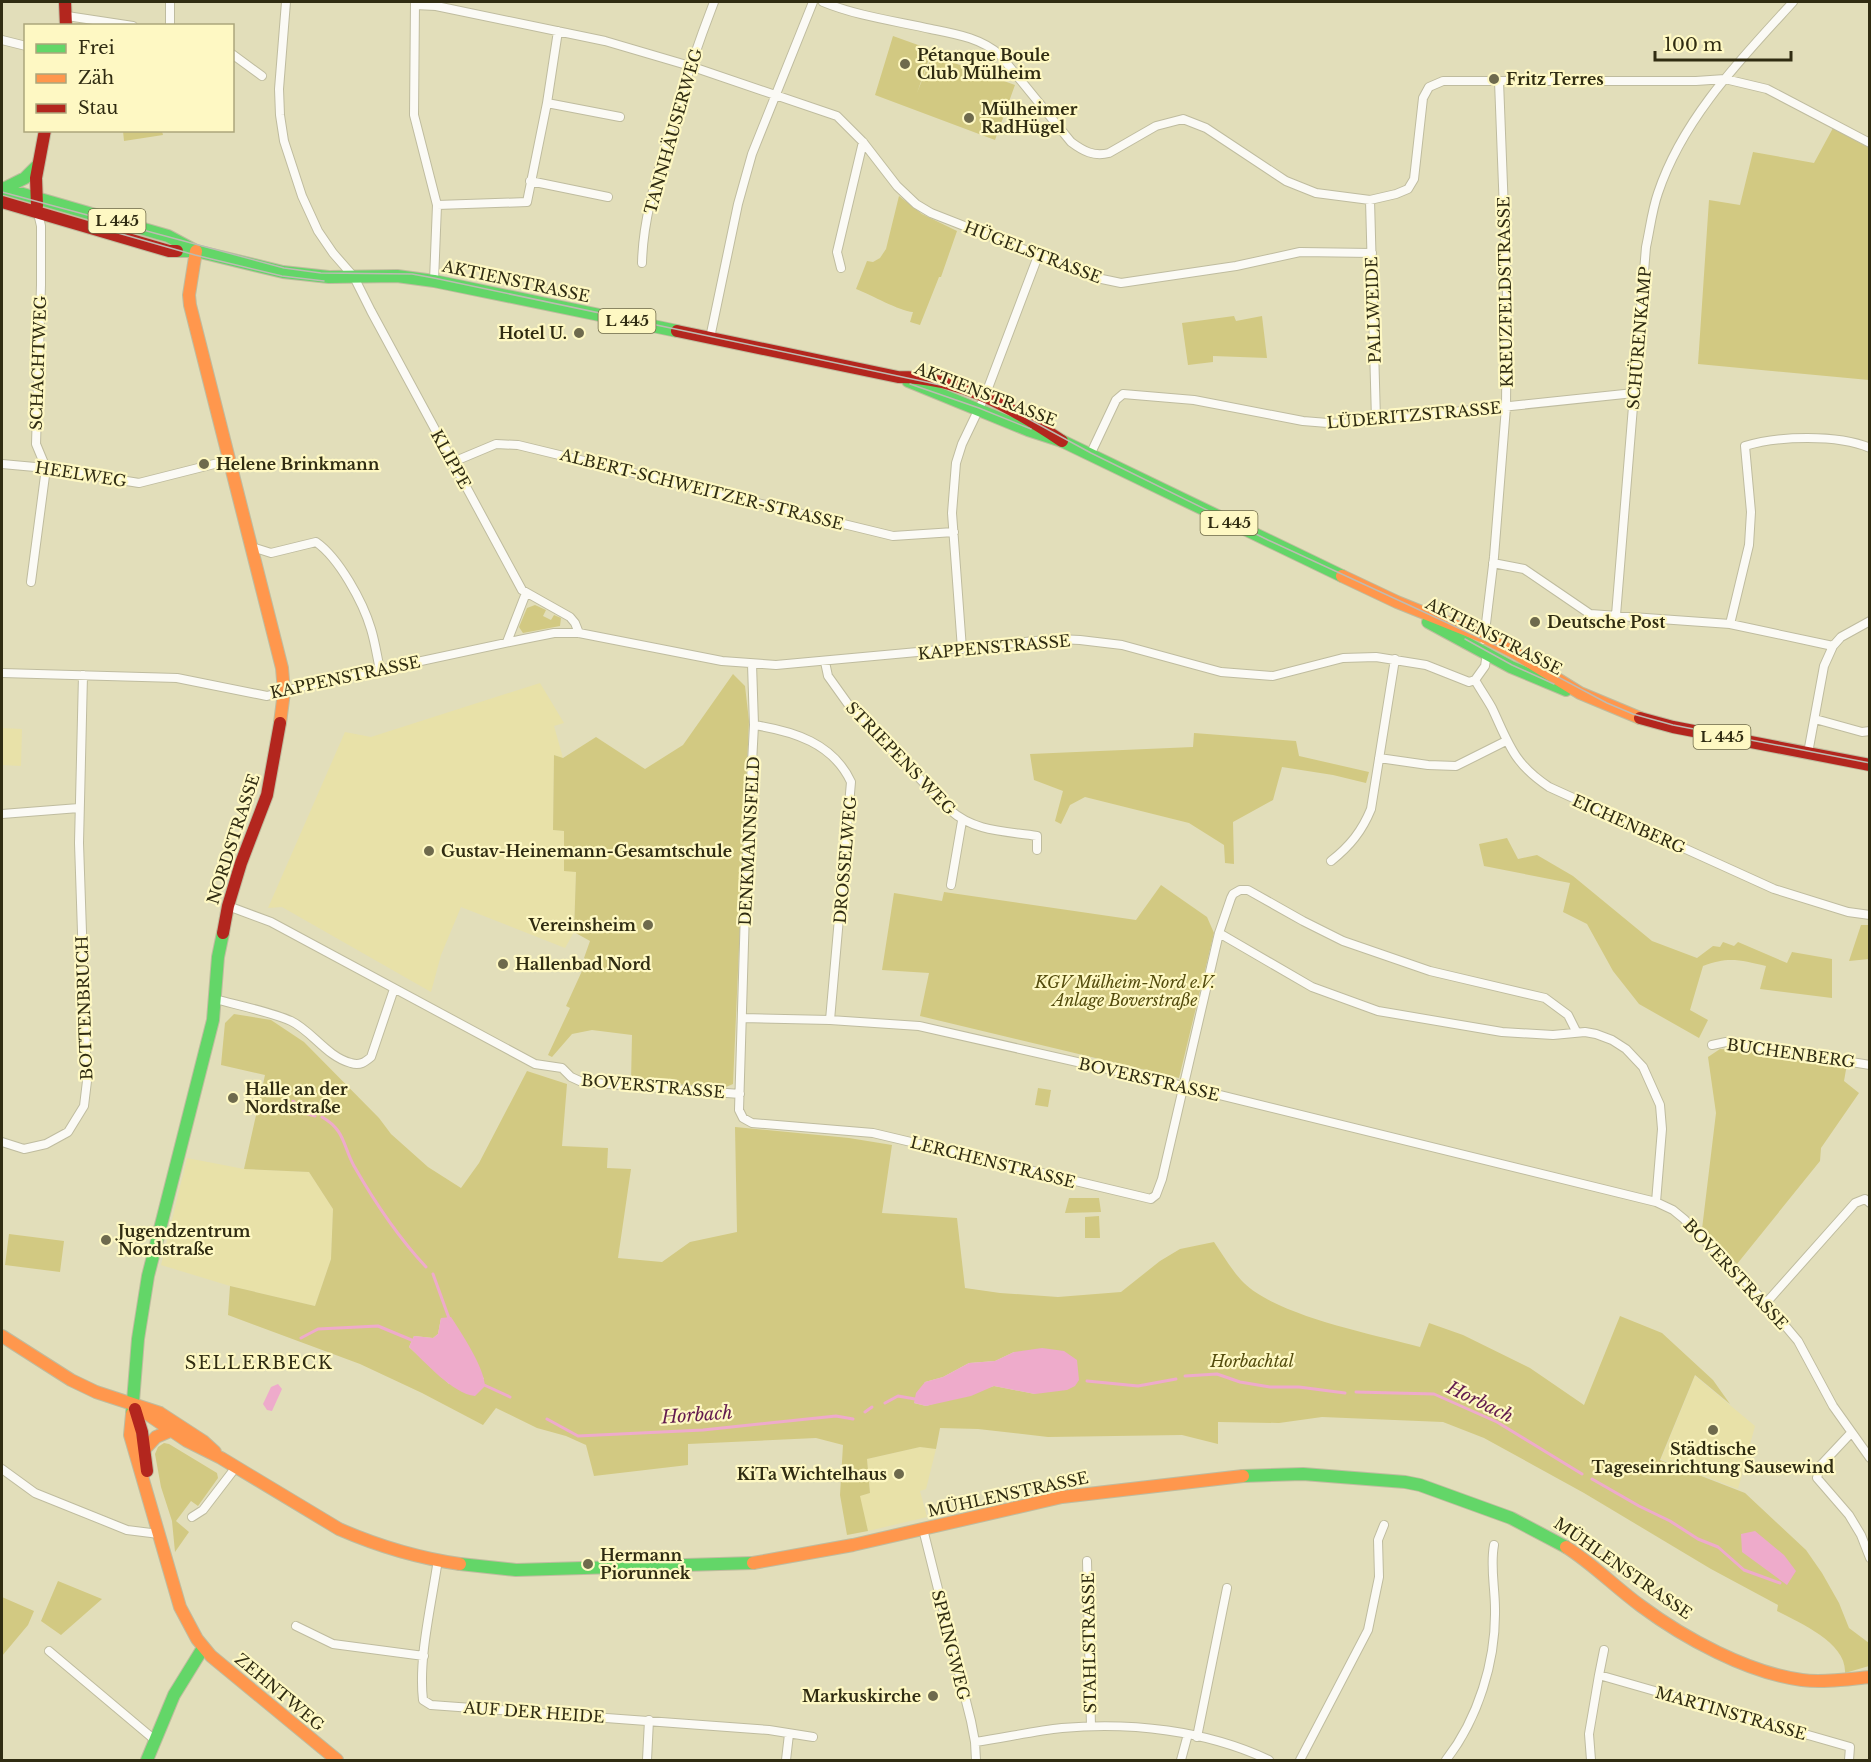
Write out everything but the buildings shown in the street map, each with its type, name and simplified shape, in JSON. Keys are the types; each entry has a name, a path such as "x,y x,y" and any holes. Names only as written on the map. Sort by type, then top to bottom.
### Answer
{"street":[{"path":"66,2 67,21 107,24"},
{"path":"170,2 170,24"},
{"name":"KLIPPE","path":"286,2 279,89 280,115 284,141 302,196 318,231 333,254 354,277 522,590 526,593"},
{"name":"TANNHÄUSERWEG","path":"642,263 642,236 652,194 690,66 714,2"},
{"path":"710,338 738,204 752,154 813,2"},
{"path":"823,2 844,10 957,34 986,44 1000,55 1071,142 1087,153 1109,153 1156,126 1183,119 1206,128 1286,181 1316,193 1370,200 1408,189 1414,179 1423,98 1429,87 1443,81 1725,80 1767,90 1869,143"},
{"name":"SCHÜRENKAMP","path":"1616,615 1646,247 1658,194 1688,129 1725,80 1793,2"},
{"path":"415,3 414,115 437,205 434,281"},
{"name":"HÜGELSTRASSE","path":"415,3 605,41 690,66 837,116 863,141 897,186 916,204 931,213 1097,278 1121,283 1236,266 1300,252 1372,253"},
{"path":"437,205 527,202 547,103 558,31"},
{"path":"2,40 24,46"},
{"path":"234,55 262,76"},
{"name":"KREUZFELDSTRASSE","path":"1486,645 1506,407 1508,290 1499,81"},
{"path":"547,103 620,117"},
{"path":"38,213 35,198 45,132"},
{"path":"842,267 837,252 863,141"},
{"path":"2,189 25,178 38,165"},
{"path":"530,181 608,197"},
{"name":"AKTIENSTRASSE","path":"2,189 168,236 196,251"},
{"name":"PALLWEIDE","path":"1370,200 1376,420"},
{"name":"AKTIENSTRASSE","path":"2,202 169,251 196,251 283,272 329,277 397,276 434,281 898,377 928,378 985,396 1090,455 1486,645 1552,685 1580,693"},
{"name":"SCHACHTWEG","path":"31,582 46,468 36,444 41,285 41,226 38,213"},
{"name":"NORDSTRASSE","path":"150,1499 130,1435 138,1339 148,1276 213,1020 218,957 228,906 267,795 284,692 284,677 264,562 252,547 190,305 189,295 196,251"},
{"path":"962,649 952,498 956,463 962,444 985,396 1038,256"},
{"name":"AKTIENSTRASSE","path":"898,377 1028,430 1062,441"},
{"name":"LÜDERITZSTRASSE","path":"1090,455 1120,395 1194,400 1321,424 1358,423 1634,393"},
{"path":"1730,624 1749,545 1751,512 1745,446 1808,438 1849,441 1869,448"},
{"name":"ALBERT-SCHWEITZER-STRASSE","path":"453,462 496,444 518,445 893,536 954,532"},
{"name":"HEELWEG","path":"2,464 46,468 139,483 230,460"},
{"path":"252,547 264,562 316,542 327,549 357,596 371,628 380,670"},
{"path":"1494,563 1524,569 1586,612 1730,624 1833,646"},
{"path":"507,642 526,593 570,617 579,633"},
{"name":"AKTIENSTRASSE","path":"1397,602 1409,612 1486,645 1517,654 1580,693 1654,723 1869,765"},
{"path":"1808,753 1824,666 1833,646 1841,638 1869,621"},
{"name":"KAPPENSTRASSE","path":"2,673 177,678 267,696 507,642 554,633 579,633 722,661 752,664 786,665 825,662 1058,639 1122,645 1214,671 1273,676 1343,658 1376,657 1426,665 1469,682 1475,680"},
{"path":"1475,680 1485,666 1486,645"},
{"path":"1331,861 1346,849 1366,821 1371,809 1395,659"},
{"name":"STRIEPENS WEG","path":"825,662 828,676 848,704 934,795 962,821 973,826 1037,836 1037,850"},
{"name":"DENKMANNSFELD","path":"742,1018 746,876 754,725 752,664"},
{"name":"BOTTENBRUCH","path":"2,1142 24,1149 51,1142 68,1132 84,1106 87,1082 78,843 83,675"},
{"name":"EICHENBERG","path":"1475,680 1516,757 1527,770 1558,792 1774,889 1848,912 1869,915"},
{"path":"1815,719 1862,732 1869,731"},
{"name":"DROSSELWEG","path":"754,725 786,730 814,742 830,754 851,782 831,1020"},
{"path":"1379,758 1428,765 1456,766 1506,741"},
{"path":"2,814 79,808"},
{"name":"STRIEPENS WEG","path":"951,885 962,821"},
{"path":"1183,1086 1219,933 1231,897 1236,892 1248,890 1334,937 1419,968 1545,998 1568,1015 1576,1031"},
{"name":"BOVERSTRASSE","path":"228,906 271,921 534,1064 562,1068 571,1077 582,1082 740,1094 742,1018 831,1020 920,1026 1183,1086 1656,1202 1673,1210 1684,1219 1766,1303 1798,1341 1851,1433 1869,1458"},
{"path":"1219,933 1312,987 1378,1011 1502,1032 1553,1035 1576,1031 1596,1034 1626,1050 1643,1068 1660,1105 1662,1121 1656,1202"},
{"path":"215,999 292,1022 347,1063 355,1064 363,1063 371,1057 394,989"},
{"name":"BUCHENBERG","path":"1712,1045 1726,1042 1869,1065"},
{"name":"LERCHENSTRASSE","path":"740,1094 739,1110 743,1118 752,1123 873,1133 1146,1199 1156,1195 1160,1186 1183,1086"},
{"path":"1766,1303 1850,1208 1862,1200 1869,1203"},
{"name":"MÜHLENSTRASSE","path":"2,1336 71,1380 96,1392 160,1413 203,1441 221,1458"},
{"path":"134,1405 142,1432 150,1499"},
{"name":"MÜHLENSTRASSE","path":"134,1405 170,1431 205,1452 221,1458 341,1530 378,1546 488,1569 751,1563 853,1545 1062,1497 1257,1474 1303,1474 1405,1482 1420,1485 1539,1530 1564,1545 1661,1619 1760,1670 1783,1677 1817,1682 1869,1677"},
{"path":"144,1450 156,1437 170,1431"},
{"path":"1851,1433 1820,1466 1816,1478 1849,1515 1861,1535 1869,1558"},
{"path":"192,1518 203,1510 236,1467"},
{"path":"2,1469 26,1489 46,1498 127,1530 159,1534"},
{"name":"ZEHNTWEG","path":"150,1499 180,1607 188,1626 203,1648 337,1761"},
{"path":"1300,1761 1368,1630 1378,1577 1378,1540 1384,1526"},
{"name":"SPRINGWEG","path":"923,1529 975,1742 976,1761"},
{"path":"1446,1761 1474,1712 1488,1671 1495,1611 1491,1564 1494,1545"},
{"name":"AUF DER HEIDE","path":"438,1559 424,1656 423,1700 431,1705 649,1720"},
{"name":"STAHLSTRASSE","path":"1087,1561 1091,1726"},
{"path":"1197,1737 1227,1588"},
{"path":"296,1626 333,1644 424,1656"},
{"path":"147,1761 174,1695 203,1648"},
{"path":"1591,1761 1589,1734 1604,1650"},
{"path":"49,1651 156,1741"},
{"name":"MARTINSTRASSE","path":"1599,1675 1850,1747 1849,1761"},
{"path":"647,1761 649,1720 769,1730 813,1737"},
{"path":"975,1742 1091,1726 1138,1727 1172,1730 1227,1744 1269,1761"},
{"path":"786,1761 789,1734"},
{"path":"1181,1761 1188,1734"}],"shaded area":[{"name":"Gustav-Heinemann-Gesamtschule","path":"540,683 564,723 554,726 563,758 554,755 553,830 564,831 564,870 576,871 574,932 565,948 461,907 441,955 431,992 282,907 268,908 345,732 371,737"},
{"path":"2,728 22,729 21,766 2,765"},
{"path":"187,1158 244,1169 309,1172 333,1209 331,1259 315,1306 230,1286 161,1265"},
{"path":"451,1317 472,1351 484,1378 485,1386 475,1396 449,1384 409,1347 414,1336 433,1338 438,1334 441,1318"},
{"path":"1042,1348 1064,1351 1077,1360 1079,1380 1075,1386 1067,1390 1035,1394 994,1386 971,1396 926,1406 914,1403 916,1393 925,1382 943,1377 969,1363 995,1361 1014,1352"},
{"name":"Städtische Tageseinrichtung Sausewind","path":"1695,1376 1755,1426 1738,1489 1661,1459"},
{"path":"278,1384 282,1389 272,1411 267,1410 263,1404 271,1387"},
{"name":"KiTa Wichtelhaus","path":"920,1447 936,1449 926,1489 920,1491 927,1517 868,1531 859,1496 870,1493 867,1459"},
{"path":"1755,1531 1784,1555 1796,1571 1787,1585 1742,1552 1741,1534"}],"green space":[{"name":"Mülheimer RadHügel","path":"893,36 932,50 917,93 932,55 1015,85 995,140 875,95"},
{"path":"1833,128 1869,148 1869,380 1698,364 1709,200 1740,205 1753,152 1814,163"},
{"path":"123,132 162,132 163,135 124,141"},
{"path":"899,196 922,214 957,231 941,277 939,277 920,325 910,322 913,312 893,306 856,289 867,261 873,262 880,258 886,249"},
{"path":"1234,316 1236,321 1262,316 1267,358 1213,356 1213,362 1188,365 1182,323"},
{"path":"535,605 546,610 543,616 551,620 554,615 561,618 560,626 523,633 519,627 527,608"},
{"path":"733,674 745,686 749,721 733,1084 726,1087 631,1082 632,1035 592,1030 572,1034 552,1057 548,1055 570,1008 566,1006 587,960 584,958 590,941 574,932 576,872 564,871 564,831 553,830 554,755 563,758 596,737 645,769 683,745"},
{"path":"1194,733 1296,741 1299,756 1369,772 1366,783 1282,767 1273,800 1233,822 1234,864 1225,863 1224,845 1189,823 1085,797 1070,805 1061,824 1055,821 1063,791 1034,780 1030,754 1193,747"},
{"path":"1507,838 1518,859 1537,855 1573,876 1652,941 1697,958 1713,946 1720,947 1723,942 1734,946 1738,942 1787,963 1792,952 1832,959 1832,998 1760,989 1766,966 1734,960 1712,963 1703,966 1690,1010 1708,1020 1699,1038 1639,1004 1613,971 1587,924 1563,912 1570,883 1484,866 1479,844"},
{"name":"KGV Mülheim-Nord e.V. Anlage Boverstraße","path":"1161,885 1207,917 1214,933 1179,1078 920,1016 929,973 882,970 894,893 942,901 944,892 1136,920"},
{"path":"1861,925 1869,925 1869,959 1849,961"},
{"name":"Horbachtal","path":"234,1014 271,1020 304,1042 379,1118 391,1134 428,1167 461,1188 479,1163 527,1071 567,1084 562,1146 608,1148 607,1168 631,1169 618,1258 662,1262 690,1242 737,1232 735,1127 849,1138 892,1145 882,1213 957,1218 965,1288 1058,1297 1121,1292 1160,1261 1180,1249 1214,1242 1244,1283 1259,1295 1279,1305 1353,1330 1420,1347 1429,1323 1463,1335 1530,1368 1584,1405 1620,1316 1662,1333 1713,1380 1730,1404 1695,1375 1660,1460 1745,1493 1806,1550 1839,1603 1849,1628 1869,1643 1869,1666 1845,1673 1844,1662 1830,1643 1809,1628 1777,1611 1778,1605 1484,1438 1443,1422 1322,1417 1279,1423 1218,1422 1218,1444 1182,1435 1048,1437 978,1429 940,1428 936,1449 920,1447 867,1459 870,1493 860,1496 868,1531 847,1535 840,1495 843,1445 816,1438 688,1444 688,1465 594,1476 586,1445 566,1436 537,1428 496,1408 483,1425 360,1364 228,1315 230,1286 315,1306 331,1259 333,1209 309,1172 244,1169 265,1075 221,1065 225,1023","holes":["441,1318 479,1370 484,1379 449,1384 409,1347 414,1336 433,1338 438,1334","1014,1352 1035,1394 994,1386 926,1406 914,1403 925,1382 943,1377 969,1363 995,1361"]},
{"path":"1720,1049 1761,1051 1847,1064 1844,1081 1859,1093 1821,1148 1820,1161 1737,1264 1702,1229 1716,1113 1708,1057"},
{"path":"1038,1088 1051,1090 1048,1107 1035,1105"},
{"path":"1069,1198 1099,1198 1101,1212 1065,1213"},
{"path":"1099,1216 1100,1238 1085,1238 1085,1217"},
{"path":"9,1234 64,1241 60,1272 5,1265"},
{"path":"164,1443 217,1473 218,1478 198,1506 191,1501 176,1521 189,1532 175,1552 172,1521 161,1487 155,1454 158,1447"},
{"path":"58,1581 102,1599 61,1635 41,1621"},
{"path":"2,1597 34,1611 28,1625 2,1656"}],"waterway":[{"name":"Horbach","path":"293,1101 305,1113 315,1116"},
{"name":"Horbach","path":"322,1117 335,1127 350,1159 378,1205 426,1267"},
{"name":"Horbach","path":"433,1274 450,1321"},
{"name":"Horbach","path":"301,1338 318,1329 378,1326 414,1341"},
{"name":"Horbach","path":"1185,1376 1217,1374 1240,1382 1270,1387 1299,1387 1345,1393"},
{"name":"Horbach","path":"1087,1381 1138,1386 1176,1379"},
{"name":"Horbach","path":"482,1384 510,1397"},
{"name":"Horbach","path":"1356,1392 1434,1394 1497,1422 1582,1474"},
{"name":"Horbach","path":"885,1403 898,1396 915,1399"},
{"name":"Horbach","path":"865,1412 872,1407"},
{"name":"Horbach","path":"547,1419 578,1436 703,1430 836,1416 853,1419"},
{"name":"Horbach","path":"1592,1479 1670,1521 1698,1539 1718,1547 1744,1570 1780,1583"}],"tram line":[{"path":"2,192 284,268 321,273 412,274 964,390 1001,404 1091,453 1268,540 1517,655 1607,703 1633,714 1673,725 1870,763"},
{"path":"111,231 195,255 282,276 324,281"},
{"path":"910,384 1031,429"},
{"path":"1465,639 1512,665 1554,684"}],"traffic: fast":[{"path":"3,189 25,178 38,165"},
{"path":"2,188 168,236 194,250"},
{"path":"177,251 196,251 283,272 329,277 397,276 434,281 677,331"},
{"path":"908,381 1028,430 1062,441 1342,576"},
{"path":"1428,622 1511,667 1566,690"},
{"path":"132,1414 138,1339 148,1276 213,1020 218,957 223,933"},
{"path":"1243,1476 1303,1474 1420,1485 1511,1518 1566,1547"},
{"path":"460,1564 516,1570 753,1563"},
{"path":"147,1760 174,1695 203,1648"}],"traffic: slow":[{"path":"196,251 189,295 190,305 282,668 284,692 280,723"},
{"path":"1342,576 1397,602 1484,637 1517,654 1580,693 1640,718"},
{"path":"2,1336 71,1380 96,1392 160,1413 203,1441 215,1452"},
{"path":"134,1405 187,1441 221,1458 339,1529 398,1551 460,1564"},
{"path":"132,1414 130,1435 180,1607 197,1639 211,1656 337,1760"},
{"path":"144,1450 156,1437 170,1431"},
{"path":"753,1563 853,1545 1062,1497 1243,1476"},
{"path":"1566,1547 1658,1618 1697,1642 1739,1662 1781,1676 1810,1681 1870,1677"}],"traffic: jam":[{"path":"65,2 66,24"},
{"path":"37,206 36,178 45,132"},
{"path":"2,202 169,251 177,251"},
{"path":"677,331 898,377 943,382 984,396 1062,441"},
{"path":"1640,718 1673,727 1870,765"},
{"path":"223,933 228,906 241,863 267,795 280,723"},
{"path":"135,1409 142,1432 147,1471"}],"place":[{"name":"Pétanque Boule Club Mülheim","path":"905,64"},
{"name":"Fritz Terres","path":"1494,79"},
{"name":"Mülheimer RadHügel","path":"969,118"},
{"name":"Hotel U.","path":"579,333"},
{"name":"Helene Brinkmann","path":"204,464"},
{"name":"Deutsche Post","path":"1535,622"},
{"name":"Gustav-Heinemann-Gesamtschule","path":"429,851"},
{"name":"Vereinsheim","path":"648,925"},
{"name":"Hallenbad Nord","path":"503,964"},
{"name":"Halle an der Nordstraße","path":"233,1098"},
{"name":"Jugendzentrum Nordstraße","path":"106,1240"},
{"name":"Städtische Tageseinrichtung Sausewind","path":"1713,1430"},
{"name":"KiTa Wichtelhaus","path":"899,1474"},
{"name":"Hermann Piorunnek","path":"588,1564"},
{"name":"Markuskirche","path":"933,1696"}],"district":[{"name":"SELLERBECK","path":"259,1363"}]}
